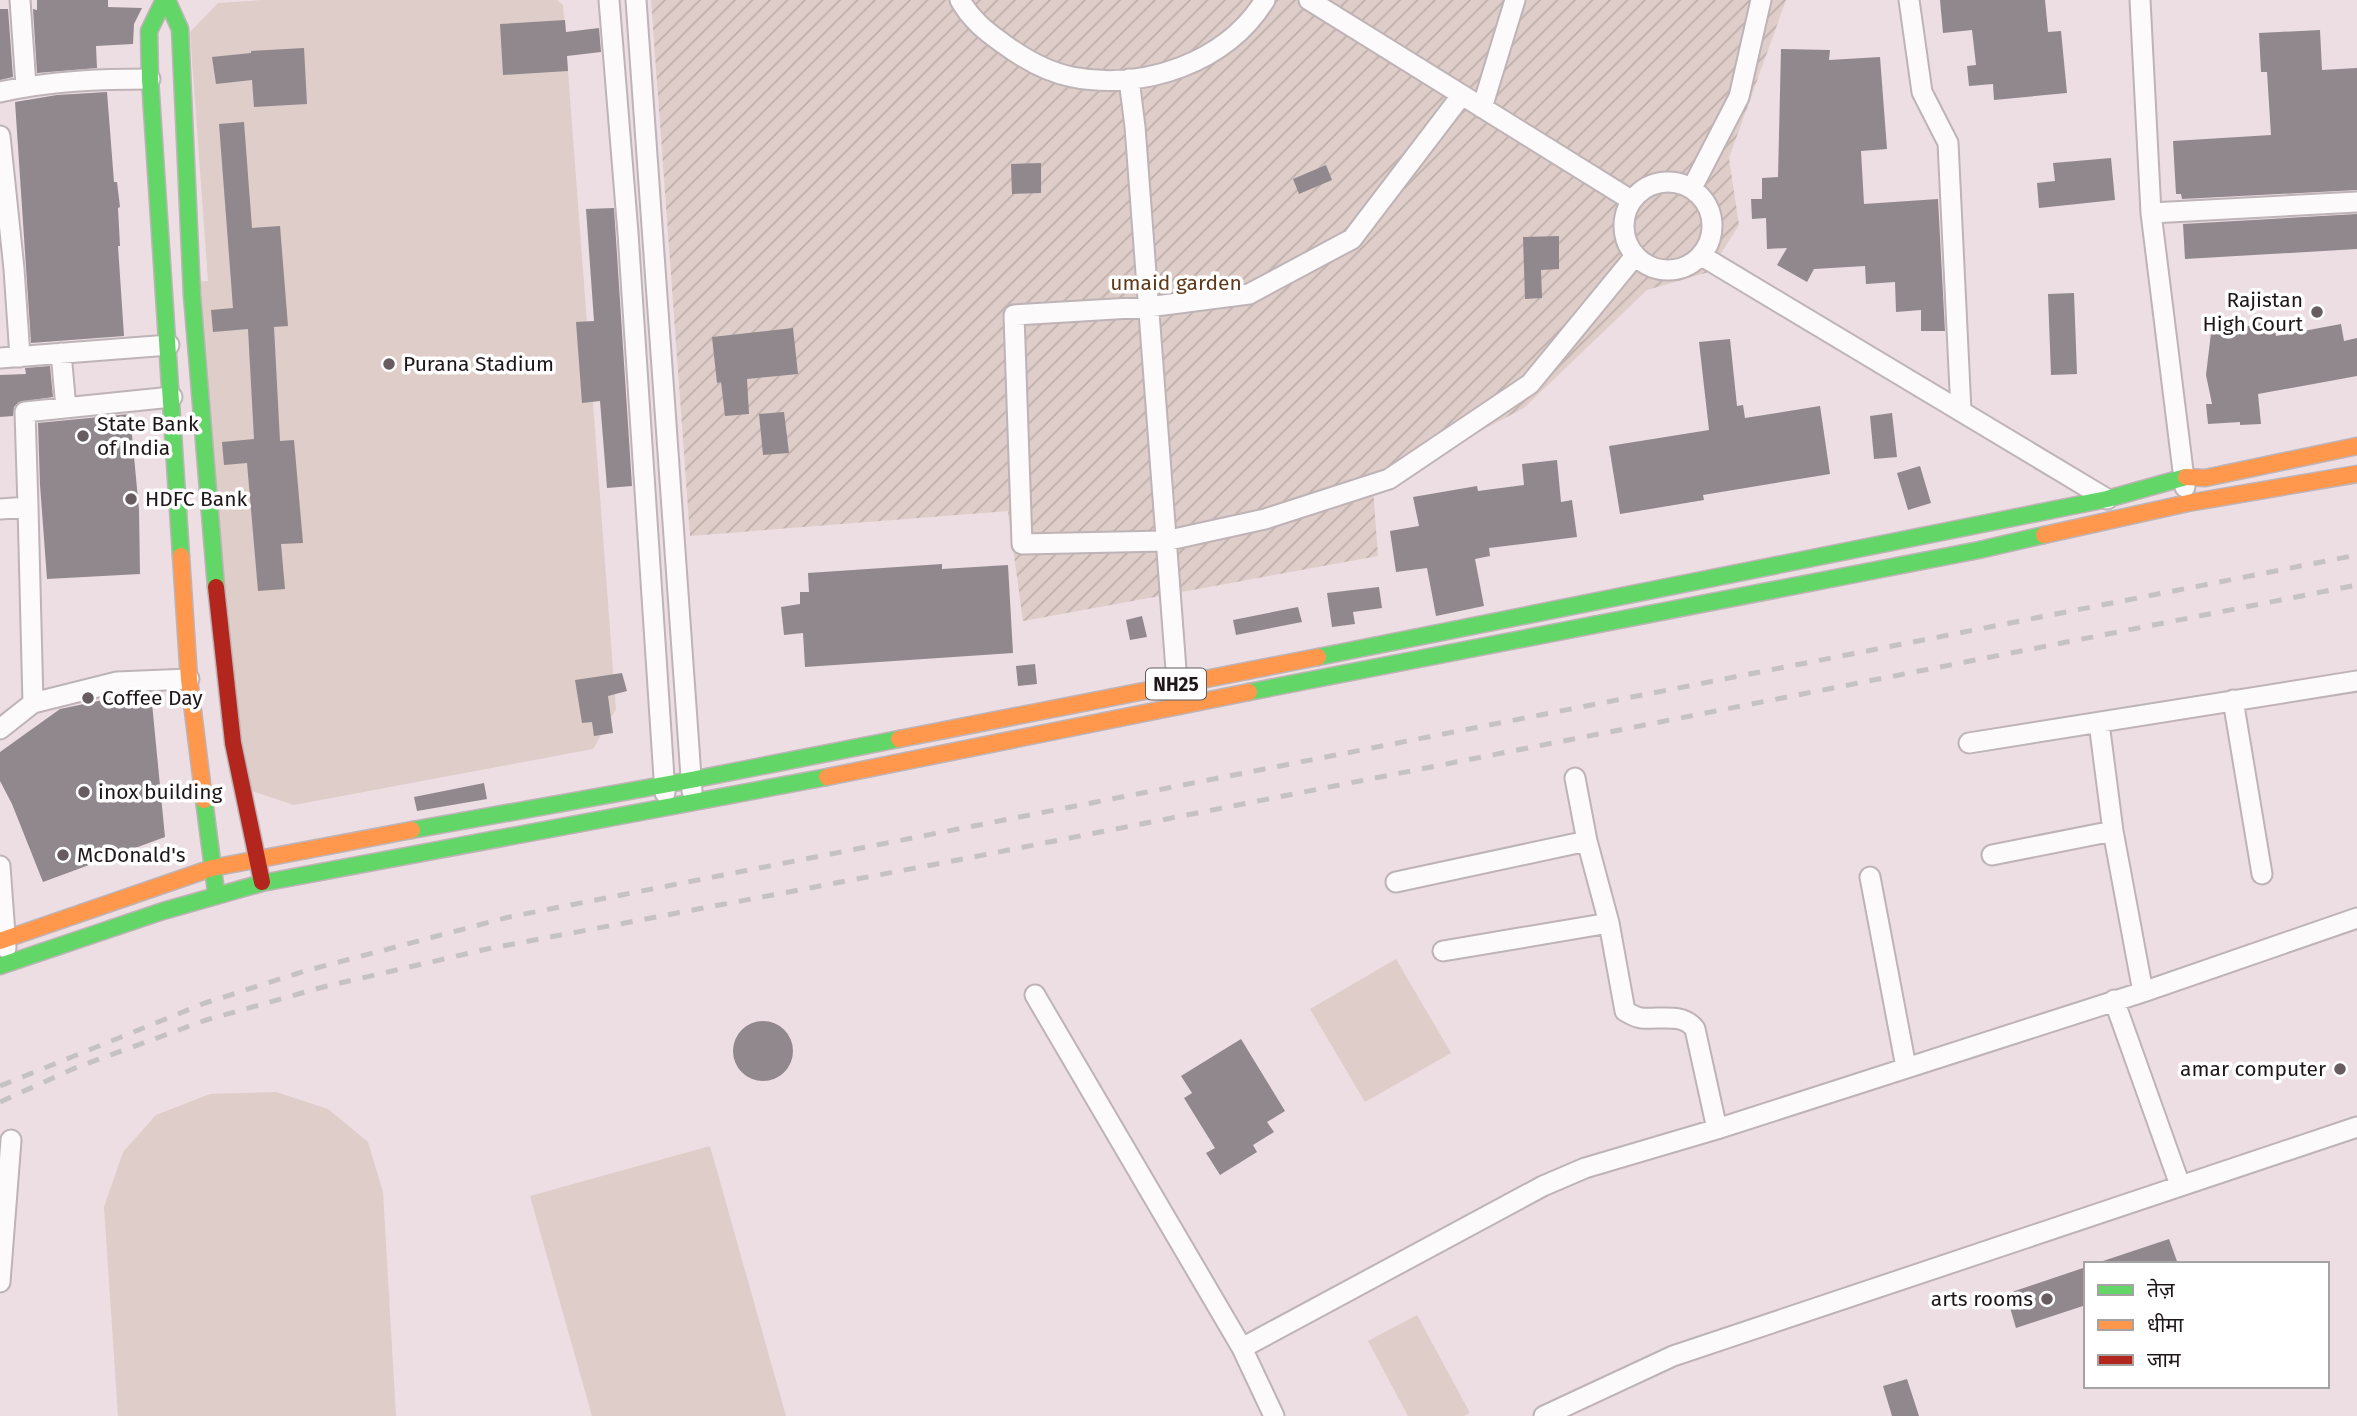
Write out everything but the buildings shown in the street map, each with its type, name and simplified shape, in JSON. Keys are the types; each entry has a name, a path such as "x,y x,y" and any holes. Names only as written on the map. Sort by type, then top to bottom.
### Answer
{"main road":[{"path":"165,0 149,31 150,79 189,679 216,895"},
{"path":"165,0 180,29 192,295 221,649 233,743 262,883"},
{"name":"NH25","path":"3,940 212,868 256,858 691,780 2106,499 2183,477 2206,478 2357,446"},
{"name":"NH25","path":"4,965 126,922 262,883 694,803 1979,550 2188,503 2357,474"}],"street":[{"path":"20,0 26,86"},
{"path":"609,0 629,246 665,808"},
{"path":"636,0 694,803"},
{"path":"960,0 982,29 1022,58 1071,77 1121,81 1189,65 1220,48 1254,19 1265,0"},
{"path":"1309,0 1632,201"},
{"path":"1482,108 1515,0"},
{"path":"1692,188 1739,97 1761,0"},
{"path":"1909,0 1922,92 1948,143 1961,411"},
{"path":"2140,0 2151,213 2188,503"},
{"path":"0,92 80,79 150,79"},
{"path":"1129,79 1135,127 1177,683"},
{"path":"1461,96 1352,239 1249,294 1148,307 1014,315 1022,544 1165,541 1265,519 1389,479 1530,384 1635,256"},
{"path":"0,136 7,270 20,357"},
{"path":"1673,181 1692,188 1705,200 1713,222 1711,239 1702,256 1683,268 1664,271 1649,267 1635,256 1627,244 1623,229 1632,201 1642,190 1657,183 1673,181"},
{"path":"2151,213 2357,202"},
{"path":"1702,256 2106,499"},
{"path":"0,358 169,345"},
{"path":"61,353 66,408"},
{"path":"33,703 25,412 172,397"},
{"path":"0,509 28,507"},
{"path":"0,729 33,703 117,682 189,679"},
{"path":"1969,743 2357,681"},
{"path":"2233,700 2262,874"},
{"path":"2099,723 2113,831 2144,992"},
{"path":"1576,778 1587,841 1609,923 1625,1011 1637,1018 1679,1018 1691,1023 1695,1029 1717,1129"},
{"path":"1992,855 2113,831"},
{"path":"1396,882 1587,841"},
{"path":"0,866 4,965"},
{"path":"1870,877 1906,1067"},
{"path":"1242,1348 1543,1186 1584,1168 1717,1129 2144,992 2357,918"},
{"path":"1443,951 1609,923"},
{"path":"1035,995 1242,1348 1274,1416"},
{"path":"2114,1000 2180,1185"},
{"path":"1544,1416 1673,1356 2357,1127"},
{"path":"0,1282 11,1140"}],"green space":[{"name":"Purana Stadium","path":"262,0 557,0 563,5 616,709 593,749 294,805 246,789 184,282 208,281 190,32 218,3"},
{"name":"umaid garden","path":"651,0 1786,0 1729,158 1739,225 1709,272 1647,290 1524,408 1373,488 1378,556 1023,621 1008,511 690,536"},
{"path":"1396,959 1451,1053 1365,1102 1310,1009"},
{"path":"276,1092 328,1109 368,1142 383,1192 396,1416 118,1416 104,1207 123,1152 156,1115 210,1094"},
{"path":"710,1146 786,1416 592,1416 530,1196"},
{"path":"1417,1315 1470,1413 1464,1416 1408,1416 1368,1341"}],"railway":[{"path":"0,1086 205,1003 305,971 509,917 2357,555"},
{"path":"0,1102 75,1068 206,1020 323,987 487,949 968,858 2357,585"}],"traffic: fast":[{"path":"164,0 149,31 150,79 181,556"},
{"path":"167,0 180,29 192,295 216,587"},
{"path":"1318,657 2107,499 2186,477"},
{"path":"1249,692 1979,550 2044,535"},
{"path":"412,830 899,739"},
{"path":"0,966 163,911 262,883 827,777"},
{"path":"204,800 216,892"}],"traffic: slow":[{"path":"2186,477 2205,478 2357,446"},
{"path":"2044,535 2188,503 2357,474"},
{"path":"181,556 189,679 204,800"},
{"path":"899,739 1318,657"},
{"path":"827,777 1249,692"},
{"path":"0,941 212,868 412,830"}],"traffic: jam":[{"path":"216,587 233,743 262,882"}],"place":[{"name":"Rajistan High Court","path":"2317,312"},
{"name":"Purana Stadium","path":"389,364"},
{"name":"State Bank of India","path":"83,436"},
{"name":"HDFC Bank","path":"131,499"},
{"name":"Coffee Day","path":"88,698"},
{"name":"inox building","path":"84,792"},
{"name":"McDonald's","path":"63,855"},
{"name":"amar computer","path":"2340,1069"},
{"name":"arts rooms","path":"2047,1299"}]}
